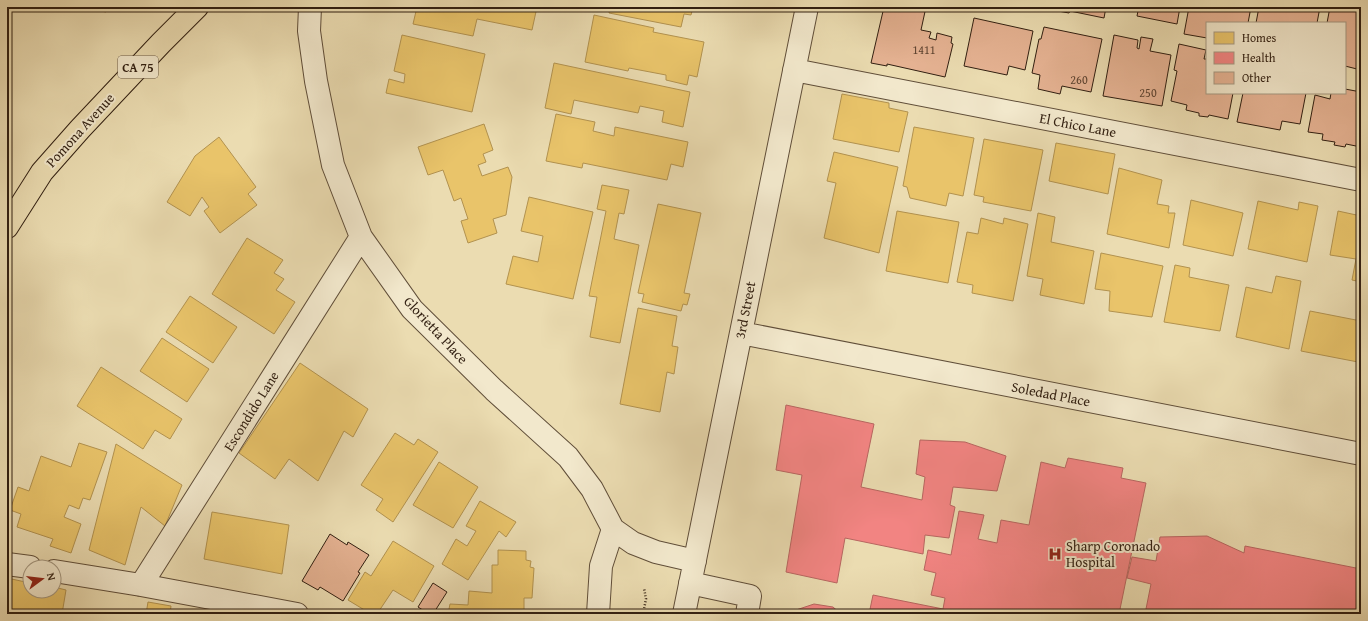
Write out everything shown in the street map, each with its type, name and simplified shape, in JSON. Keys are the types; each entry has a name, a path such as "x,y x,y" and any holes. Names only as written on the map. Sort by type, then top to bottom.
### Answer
{"highway":[{"name":"Pomona Avenue","path":"7,227 42,172 80,129 197,7"}],"street":[{"name":"Glorietta Place","path":"310,7 309,30 316,82 333,165 361,237 412,308 494,390 568,457 592,489 613,529 633,543 656,552 695,561"},
{"name":"3rd Street","path":"684,614 807,7"},
{"name":"El Chico Lane","path":"794,70 1361,180"},
{"name":"Escondido Lane","path":"141,585 361,237"},
{"name":"Soledad Place","path":"741,333 1361,454"},
{"path":"598,614 601,566 613,529"},
{"path":"7,564 22,567"},
{"path":"62,572 141,585 297,614"},
{"path":"690,583 750,596 747,614"}],"path":[{"path":"643,614 646,599 644,588"}],"building: Homes":[{"path":"79,7 107,7 106,12"},
{"path":"417,7 537,7 532,30 477,19 473,36 413,24"},
{"path":"610,7 693,7 691,15 684,14 681,27 609,13"},
{"path":"594,15 654,28 653,32 704,42 697,77 689,75 687,85 666,80 666,75 629,68 628,71 585,62"},
{"path":"402,35 485,54 472,112 386,93 389,79 404,83 405,74 394,71"},
{"path":"554,63 690,92 683,127 662,122 664,111 640,106 638,113 574,100 571,114 545,108"},
{"path":"842,94 889,103 889,108 908,112 899,152 833,139"},
{"path":"556,114 595,122 593,131 614,136 615,127 688,142 683,167 671,164 667,180 583,163 582,168 546,161"},
{"path":"484,124 493,150 483,154 486,162 478,165 482,176 508,167 512,177 506,215 493,219 497,233 468,243 461,221 468,219 461,198 454,201 443,170 428,175 418,147"},
{"path":"914,127 974,138 963,196 949,193 946,206 910,198 907,187 903,186"},
{"path":"219,137 256,187 248,194 257,205 220,233 204,211 209,207 202,197 190,216 167,202 195,156"},
{"path":"984,139 1043,150 1031,211 983,202 984,197 974,195"},
{"path":"1056,143 1115,154 1108,194 1049,181"},
{"path":"834,152 898,167 879,253 824,238 836,183 827,181"},
{"path":"1119,168 1162,180 1157,204 1169,206 1168,213 1175,213 1169,248 1107,234"},
{"path":"602,185 629,190 624,214 619,213 614,239 639,245 620,343 590,337 597,297 589,296 606,211 597,209"},
{"path":"529,197 593,212 573,299 506,284 513,256 538,262 543,236 521,231"},
{"path":"1191,200 1243,213 1233,256 1183,245"},
{"path":"1258,201 1298,210 1299,202 1318,206 1307,262 1248,249"},
{"path":"658,204 701,213 684,293 690,294 687,305 683,304 681,311 642,302 644,294 638,293"},
{"path":"897,211 959,222 948,283 886,271"},
{"path":"1338,211 1361,216 1361,282 1352,280 1356,259 1330,255"},
{"path":"1038,213 1055,217 1051,242 1094,251 1084,304 1040,295 1043,279 1027,276"},
{"path":"981,218 1003,224 1004,218 1028,224 1013,301 972,293 973,285 957,282 967,232 978,234"},
{"path":"247,238 283,260 274,273 284,279 276,290 295,302 274,334 212,294"},
{"path":"1101,253 1163,266 1152,317 1109,311 1110,291 1095,289"},
{"path":"1175,265 1190,268 1189,277 1229,285 1220,331 1164,322"},
{"path":"1276,276 1301,281 1289,349 1236,337 1246,287 1272,293"},
{"path":"190,296 237,327 213,363 166,332"},
{"path":"638,308 677,316 672,346 678,347 674,374 667,372 660,412 620,404"},
{"path":"1310,311 1361,321 1361,346 1358,362 1301,351"},
{"path":"162,338 209,369 187,402 140,371"},
{"path":"300,363 368,409 353,437 344,431 318,481 289,459 275,479 239,453"},
{"path":"101,367 182,419 170,439 155,430 143,449 77,406"},
{"path":"395,433 414,445 418,439 438,452 393,522 376,510 383,499 361,485"},
{"path":"79,443 107,452 90,500 83,498 79,509 69,505 64,517 81,524 71,553 50,546 53,539 17,527 21,514 10,510 18,487 29,491 41,456 71,467"},
{"path":"116,444 182,485 165,526 141,507 125,565 89,550"},
{"path":"439,462 478,487 453,528 413,505"},
{"path":"480,501 516,522 506,537 499,531 468,580 442,564 456,539 467,546 476,531 466,526"},
{"path":"212,512 289,525 282,574 204,559"},
{"path":"393,541 434,566 413,602 393,590 377,614 371,614 348,600 365,572 371,576"},
{"path":"498,550 526,551 526,560 531,561 530,567 534,568 532,598 524,598 524,614 448,614 450,604 468,605 469,591 492,593 492,565 498,565"},
{"path":"7,578 22,581 22,599 62,599 62,589 66,590 62,614 7,614"},
{"path":"148,602 171,606 170,614 146,614"}],"building: Health":[{"path":"786,405 874,424 861,487 922,500 925,477 916,474 920,440 965,442 1006,456 997,491 953,487 950,505 955,507 949,538 925,535 923,554 845,538 837,583 786,572 802,475 776,470"},
{"path":"1068,458 1123,468 1121,478 1146,483 1119,614 869,614 873,595 943,609 945,598 931,595 936,573 924,570 928,550 951,555 959,511 984,515 978,539 997,543 1001,520 1029,525 1041,462 1065,468"},
{"path":"1207,536 1244,553 1245,546 1361,569 1361,614 1145,614 1151,584 1127,578 1132,557 1156,561 1160,537"},
{"path":"814,604 833,607 841,614 793,614 796,610"}],"building: Other":[{"path":"884,7 926,7 921,30 931,32 929,38 936,40 937,33 952,37 951,43 953,44 945,77 887,64 887,66 871,63"},
{"path":"1047,7 1106,7 1104,18 1070,11 1069,13 1047,9"},
{"path":"1121,7 1180,7 1177,24 1137,16 1138,11"},
{"path":"1189,7 1251,7 1248,22 1206,22 1206,38 1184,34"},
{"path":"1259,7 1320,7 1317,22 1256,22"},
{"path":"1330,7 1361,7 1361,70 1346,66 1346,22 1327,22"},
{"path":"974,18 1033,31 1025,70 1009,66 1007,75 964,66"},
{"path":"1044,27 1102,39 1091,92 1062,86 1060,94 1038,89 1040,75 1032,73 1039,39 1041,39"},
{"path":"1114,35 1138,40 1137,48 1139,49 1141,37 1153,39 1150,51 1171,55 1162,106 1103,96"},
{"path":"1179,44 1206,50 1204,59 1206,59 1206,94 1233,94 1228,119 1209,115 1208,117 1199,116 1199,113 1186,110 1187,105 1171,101 1177,71 1174,70"},
{"path":"1346,89 1361,92 1361,147 1346,144 1345,147 1334,145 1335,142 1322,140 1323,134 1308,132 1315,95 1330,99 1331,94 1346,94"},
{"path":"1243,94 1306,94 1300,124 1282,121 1280,130 1237,122"},
{"path":"330,534 347,545 348,542 369,555 358,572 360,573 343,601 320,587 318,590 302,581"},
{"path":"433,583 447,592 433,614 429,614 418,607"}],"place":[{"name":"Sharp Coronado Hospital","path":"1055,554"}]}
